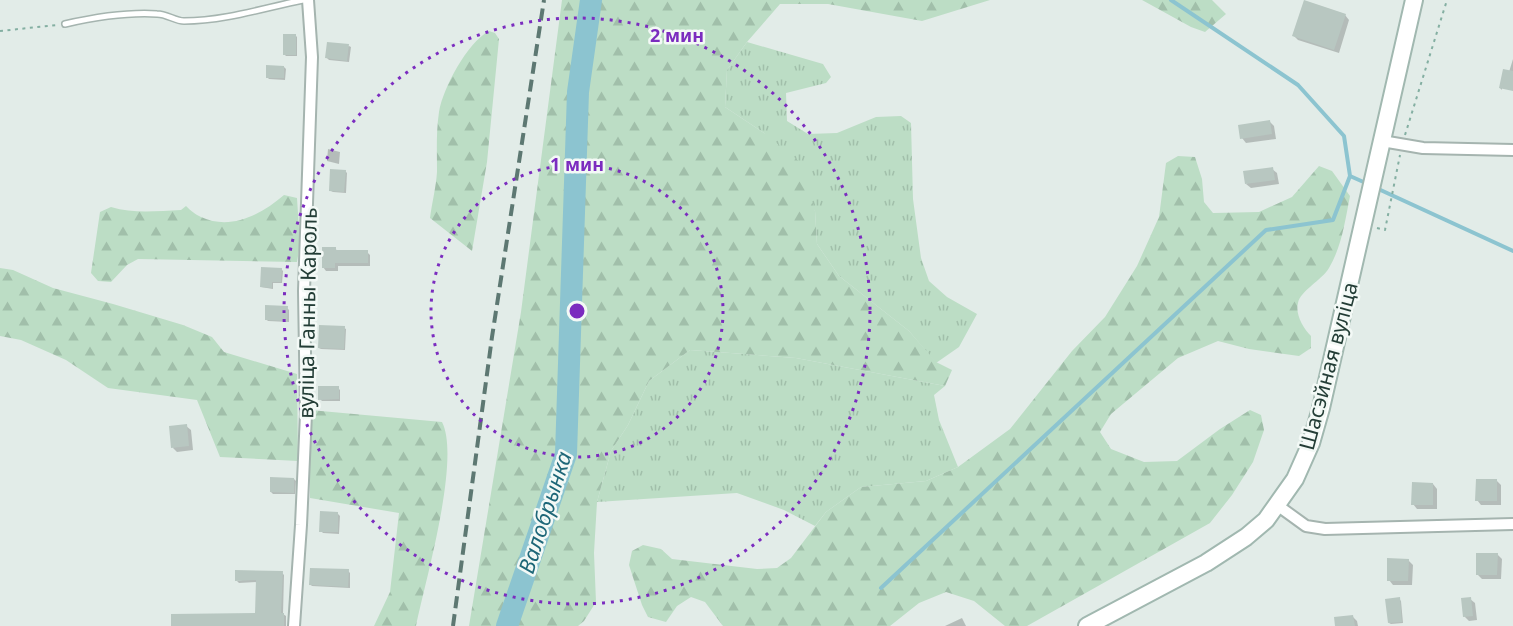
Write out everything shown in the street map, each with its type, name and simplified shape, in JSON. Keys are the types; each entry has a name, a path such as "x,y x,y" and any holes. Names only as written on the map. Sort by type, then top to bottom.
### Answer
{"main road":[{"name":"Шасэйная вуліца","path":"1087,626 1206,563 1246,537 1266,520 1295,479 1311,443 1319,417 1414,0"}],"street":[{"name":"вуліца Ганны Кароль","path":"294,626 306,414 304,291 312,57 308,0"},
{"path":"1381,144 1423,148 1513,150"},
{"path":"1277,505 1306,526 1325,529 1513,524"}],"lane":[{"path":"65,24 107,15 140,13 162,14 181,21 219,18 303,0"}],"path":[{"path":"1364,225 1385,230 1401,146 1447,0"},
{"path":"0,31 65,24"}],"green space":[{"path":"562,0 990,0 922,21 828,4 780,4 747,42 727,70 725,107 764,133 801,163 815,211 817,244 839,276 909,331 936,362 952,370 945,386 796,358 690,350 649,381 628,425 611,451 597,502 594,553 596,602 584,621 578,626 469,626 521,312"},
{"path":"1142,0 1212,0 1226,14 1205,32 1191,27"},
{"path":"489,31 495,33 499,39 487,162 472,251 430,218 436,178 437,127 441,102 457,67 472,45"},
{"path":"747,42 823,64 831,77 826,83 786,93 787,121 808,134 837,133 876,117 901,116 911,123 913,199 921,258 929,281 947,297 977,314 959,347 936,363 909,331 839,276 817,244 815,211 764,133 725,107 727,70"},
{"path":"1178,156 1195,157 1202,179 1204,202 1213,213 1259,212 1292,197 1319,166 1332,171 1350,196 1333,260 1326,272 1303,294 1298,303 1300,321 1311,336 1311,348 1299,356 1249,349 1218,341 1178,358 1111,414 1100,432 1111,449 1144,462 1177,461 1250,410 1261,415 1264,430 1253,462 1232,495 1210,523 1027,626 1005,626 974,601 946,592 919,603 890,626 723,626 705,602 691,597 677,606 666,622 648,617 629,565 632,551 643,545 661,549 672,559 757,569 777,568 791,558 826,512 861,487 926,481 958,467 1010,429 1072,351 1105,317 1137,266 1159,217 1166,163"},
{"path":"284,195 297,198 300,244 297,262 138,259 127,265 111,282 98,281 91,273 100,212 111,207 146,212 181,210 186,206 201,217 224,222 256,214"},
{"path":"0,268 13,270 53,288 183,325 212,337 224,352 297,374 298,461 220,457 197,400 108,388 66,360 21,340 0,336"},
{"path":"690,350 796,358 945,386 934,395 939,420 958,467 926,481 861,487 826,512 815,526 784,510 737,493 597,502 611,451 628,425 649,381"},
{"path":"310,410 442,422 447,440 444,491 440,521 416,626 374,626 390,592 399,513 310,498"}],"building":[{"path":"1304,0 1346,14 1334,50 1292,36"},
{"path":"283,34 296,34 296,55 283,55"},
{"path":"327,42 349,44 347,61 325,58"},
{"path":"266,65 284,66 284,78 266,78"},
{"path":"1503,69 1513,71 1513,91 1499,88"},
{"path":"1270,120 1272,134 1240,139 1238,125"},
{"path":"1273,167 1275,180 1245,184 1243,171"},
{"path":"330,169 346,170 344,192 329,191"},
{"path":"322,247 336,247 336,250 368,250 368,263 335,263 335,268 322,268"},
{"path":"261,267 282,268 281,282 272,282 272,288 260,287"},
{"path":"265,305 288,306 287,321 265,320"},
{"path":"319,325 345,326 344,349 318,348"},
{"path":"318,386 339,386 339,399 318,400"},
{"path":"187,424 189,446 171,448 169,426"},
{"path":"270,477 294,478 294,493 270,492"},
{"path":"1476,479 1497,479 1497,501 1475,501"},
{"path":"1412,482 1433,483 1433,505 1411,505"},
{"path":"320,511 338,512 338,532 319,532"},
{"path":"1476,553 1498,553 1497,575 1476,575"},
{"path":"1387,558 1409,559 1408,581 1387,581"},
{"path":"310,568 349,569 348,587 309,585"},
{"path":"235,570 283,571 281,613 284,613 284,626 171,626 171,614 255,613 256,580 235,581"},
{"path":"1400,597 1402,622 1388,623 1385,599"},
{"path":"1471,597 1473,616 1463,617 1461,598"},
{"path":"1353,615 1355,626 1335,626 1334,617"}],"waterway":[{"name":"Валобрынка","path":"507,626 566,454 578,92 591,0"},
{"path":"1171,0 1298,85 1344,136 1350,176 1368,184"},
{"path":"881,588 1266,230 1333,220 1350,176"},
{"path":"1374,187 1513,251"}],"railway":[{"path":"453,626 492,337 544,0"}]}
